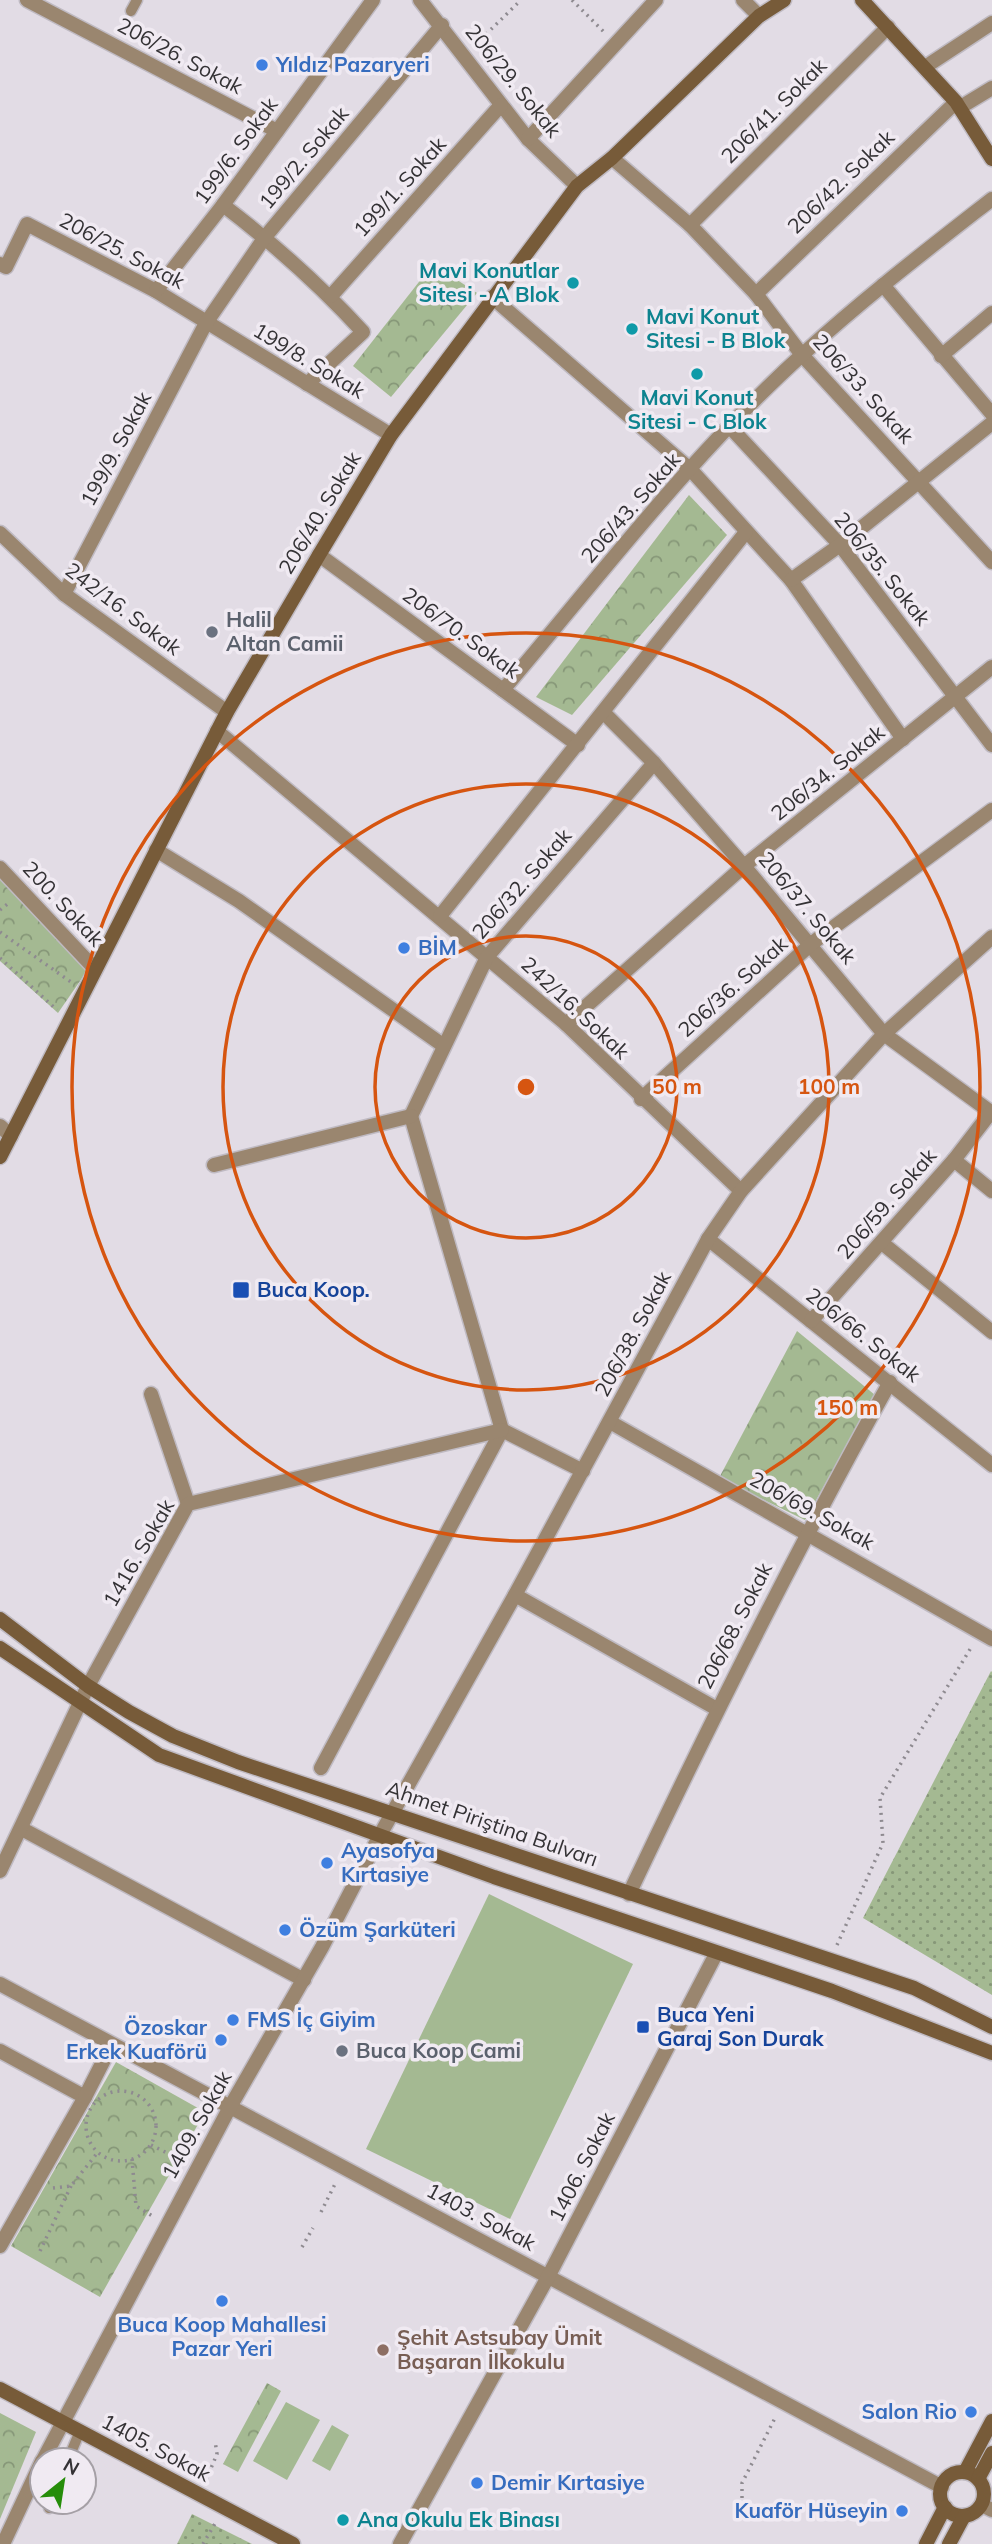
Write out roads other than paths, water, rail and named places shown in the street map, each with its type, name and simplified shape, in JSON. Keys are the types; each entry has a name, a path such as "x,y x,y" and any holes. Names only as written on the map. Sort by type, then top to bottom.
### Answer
{"main road":[{"name":"206/40. Sokak","path":"0,1157 5,1131 69,1020 226,712 391,435 492,297 578,186 612,158 759,16 785,0"},
{"path":"862,0 958,105 992,159"},
{"name":"Ahmet Piriştina Bulvarı","path":"0,1619 88,1686 173,1736 238,1762 914,1988 992,2027"},
{"path":"0,1648 79,1704 159,1755 716,1954 832,1991 992,2053"},
{"name":"1405. Sokak","path":"0,2389 293,2544"},
{"path":"972,2475 992,2421"},
{"path":"926,2544 945,2507 942,2487 951,2475 972,2475 992,2453"},
{"path":"949,2544 964,2516 987,2507 985,2491 972,2475"},
{"path":"945,2507 964,2516"}],"street":[{"name":"206/26. Sokak","path":"27,0 277,131"},
{"name":"199/6. Sokak","path":"156,291 223,205 373,0"},
{"name":"206/29. Sokak","path":"420,0 528,139 578,186"},
{"path":"528,139 656,0"},
{"path":"743,0 759,16"},
{"path":"925,66 992,23"},
{"name":"199/2. Sokak","path":"206,323 265,237 442,25"},
{"name":"206/41. Sokak","path":"690,225 888,27"},
{"name":"206/42. Sokak","path":"756,294 958,105 992,88"},
{"name":"199/1. Sokak","path":"331,296 501,105"},
{"name":"206/33. Sokak","path":"612,158 690,225 756,294 802,355 992,562"},
{"name":"206/43. Sokak","path":"503,690 730,427 802,355 883,285 992,199"},
{"path":"223,205 265,237 331,296 363,332 307,384"},
{"name":"206/25. Sokak","path":"2,270 27,224 156,291 206,323"},
{"path":"883,285 992,414"},
{"path":"492,297 691,470 791,580 903,739"},
{"path":"941,356 992,313"},
{"name":"199/8. Sokak","path":"206,323 391,435"},
{"name":"199/9. Sokak","path":"64,594 206,323"},
{"path":"791,580 840,545 992,423"},
{"name":"206/35. Sokak","path":"730,427 840,545 992,745"},
{"path":"440,916 746,532"},
{"name":"242/16. Sokak","path":"0,533 64,594 226,712"},
{"name":"206/70. Sokak","path":"318,555 578,745"},
{"name":"206/34. Sokak","path":"566,1024 744,866 992,667"},
{"name":"206/37. Sokak","path":"604,713 654,763 744,866 884,1034 992,1112"},
{"name":"242/16. Sokak","path":"217,731 566,1024 641,1099 741,1191"},
{"name":"206/32. Sokak","path":"411,1116 487,957 654,763"},
{"name":"206/36. Sokak","path":"641,1099 811,944 992,810"},
{"path":"156,850 239,901 444,1046"},
{"name":"200. Sokak","path":"0,868 95,969"},
{"name":"206/38. Sokak","path":"393,1812 515,1595 708,1239 741,1191 884,1034 990,942"},
{"name":"206/59. Sokak","path":"811,1321 954,1160 992,1112"},
{"path":"214,1165 411,1116 502,1430 321,1768"},
{"path":"954,1160 992,1191"},
{"name":"206/66. Sokak","path":"708,1239 992,1465"},
{"path":"882,1243 992,1332"},
{"name":"206/68. Sokak","path":"629,1894 717,1709 806,1532 890,1382"},
{"path":"150,1394 188,1504"},
{"name":"206/69. Sokak","path":"610,1422 986,1635"},
{"path":"502,1430 583,1471"},
{"name":"1416. Sokak","path":"0,1871 88,1686 188,1504 502,1430"},
{"path":"515,1595 717,1709"},
{"name":"1409. Sokak","path":"49,2446 230,2107 303,1980 393,1812"},
{"path":"22,1829 303,1980"},
{"name":"1406. Sokak","path":"400,2544 548,2277 716,1954"},
{"name":"1403. Sokak","path":"0,1984 111,2046 942,2487"},
{"path":"0,2246 85,2098 111,2046"},
{"path":"0,2052 85,2098"},
{"name":"1409. Sokak","path":"3,2544 28,2491"}],"lane":[{"path":"131,11 137,0"},
{"path":"74,2446 80,2431"}],"place":[{"name":"Yıldız Pazaryeri","path":"262,65"},
{"name":"Mavi Konutlar Sitesi - A Blok","path":"573,283"},
{"name":"Mavi Konut Sitesi - B Blok","path":"632,329"},
{"name":"Mavi Konut Sitesi - C Blok","path":"697,374"},
{"name":"Halil Altan Camii","path":"212,632"},
{"name":"BİM","path":"404,948"},
{"name":"Buca Koop.","path":"241,1290"},
{"name":"Ayasofya Kırtasiye","path":"327,1863"},
{"name":"Özüm Şarküteri","path":"285,1930"},
{"name":"FMS İç Giyim","path":"233,2020"},
{"name":"Buca Yeni Garaj Son Durak","path":"643,2027"},
{"name":"Özoskar Erkek Kuaförü","path":"221,2040"},
{"name":"Buca Koop Cami","path":"342,2051"},
{"name":"Buca Koop Mahallesi Pazar Yeri","path":"222,2301"},
{"name":"Şehit Astsubay Ümit Başaran İlkokulu","path":"383,2350"},
{"name":"Salon Rio","path":"971,2412"},
{"name":"Demir Kırtasiye","path":"477,2483"},
{"name":"Kuaför Hüseyin","path":"902,2511"},
{"name":"Ana Okulu Ek Binası","path":"343,2520"}]}
